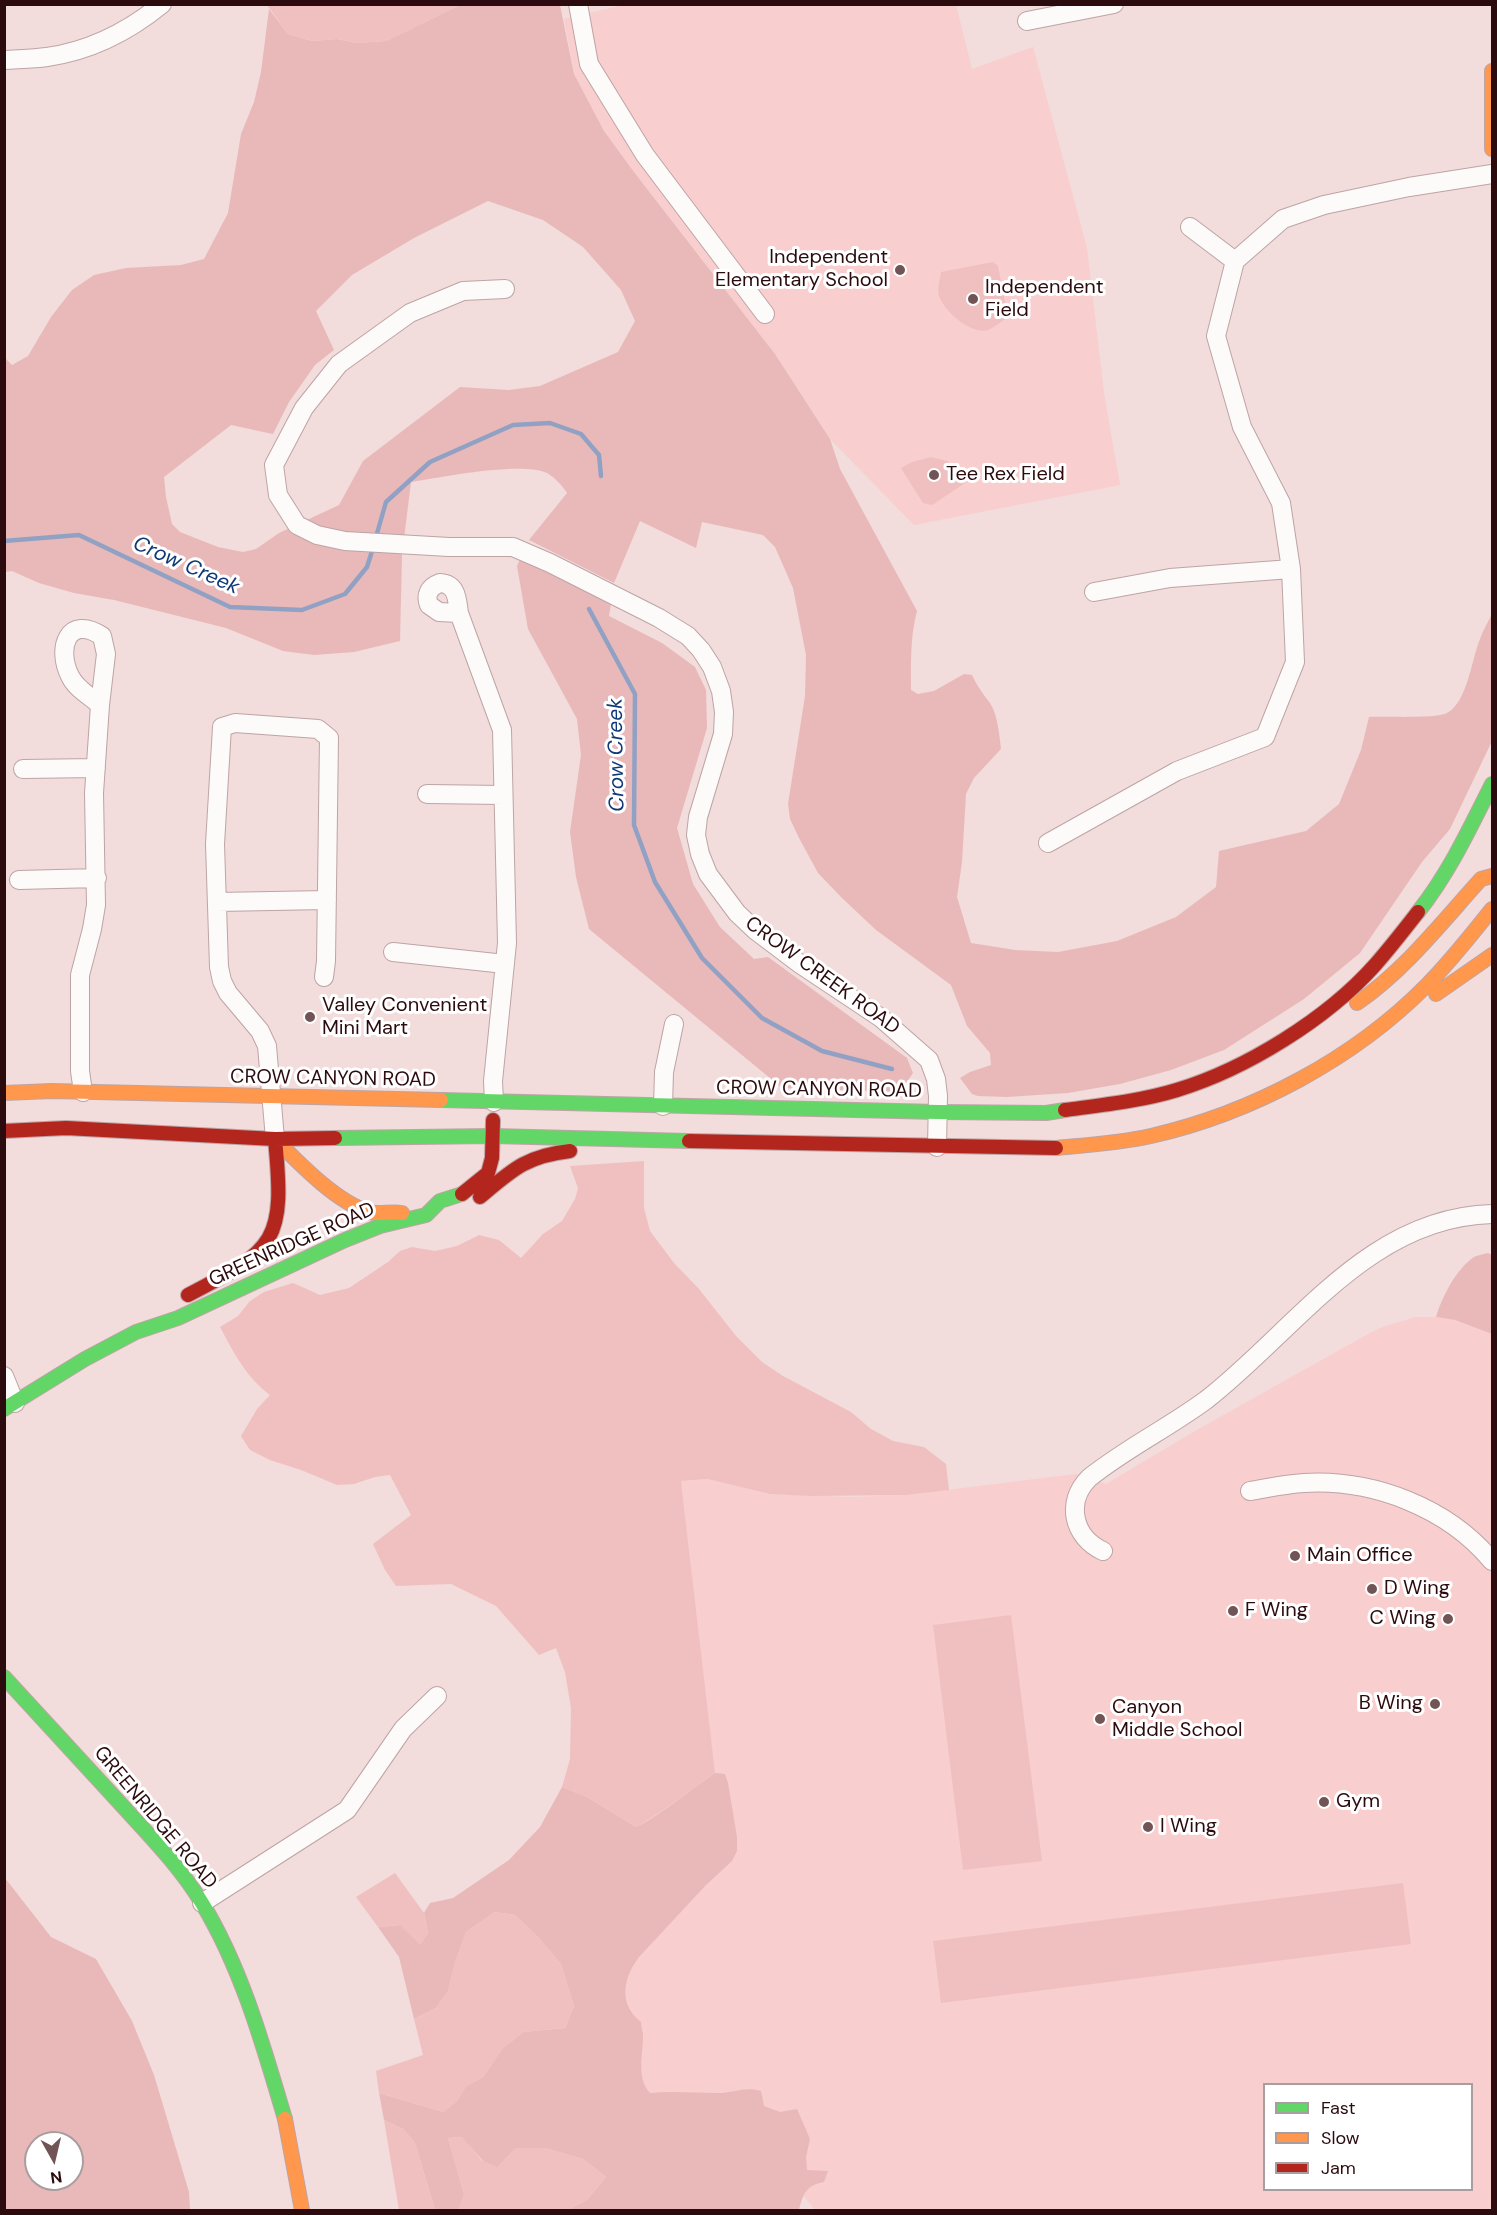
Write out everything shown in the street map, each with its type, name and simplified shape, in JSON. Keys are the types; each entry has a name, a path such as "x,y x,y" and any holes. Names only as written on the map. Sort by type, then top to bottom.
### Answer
{"main road":[{"path":"1492,71 1492,149"},
{"name":"CROW CANYON ROAD","path":"4,1094 52,1091 79,1099 270,1097 1046,1113 1131,1101 1177,1090 1242,1065 1288,1037 1344,995 1374,966 1431,897 1456,855 1492,784"},
{"path":"1288,1037 1322,1027 1370,994 1418,950 1481,879 1492,876"},
{"path":"4,1131 66,1128 275,1139 493,1136 1046,1149 1116,1142 1162,1133 1210,1119 1255,1102 1285,1089 1353,1047 1396,1015 1456,956 1492,909"},
{"path":"1396,1015 1439,992 1492,955"},
{"path":"79,1099 95,1108"},
{"name":"GREENRIDGE ROAD","path":"10,1406 85,1359 136,1332 178,1318 345,1239 380,1226 426,1215 440,1200 462,1194 478,1184 488,1173 492,1158 494,1102"},
{"path":"4,1119 55,1114"},
{"path":"111,1116 153,1119 165,1125 172,1134"},
{"path":"275,1139 295,1160 357,1206 376,1213 393,1211 411,1219"},
{"name":"GREENRIDGE ROAD","path":"136,1332 150,1317 243,1265 261,1250 273,1231 277,1216 275,1139"},
{"path":"426,1215 456,1208 480,1197 525,1160 542,1154 599,1148 633,1140"},
{"name":"GREENRIDGE ROAD","path":"4,1677 152,1839 202,1903 236,1971 256,2023 285,2119 302,2211"}],"street":[{"path":"4,60 48,57 96,45 143,20 162,4"},
{"path":"578,4 589,64 645,155 765,314"},
{"path":"1027,21 1113,4"},
{"path":"1048,843 1177,771 1265,737 1295,662 1291,569 1281,502 1242,427 1216,336 1235,261 1282,219 1324,205 1399,189 1492,174"},
{"path":"1190,228 1235,261"},
{"name":"CROW CREEK ROAD","path":"505,289 464,291 410,313 339,364 304,408 274,465 278,495 297,525 317,535 345,541 513,547 550,563 658,618 688,636 712,667 721,691 724,712 723,734 698,817 696,835 708,874 737,913 755,930 800,964 881,1018 928,1060 936,1079 938,1147"},
{"path":"1094,592 1170,578 1291,569"},
{"path":"459,613 502,730 507,943 493,1081 494,1102"},
{"path":"79,1099 80,975 96,905 94,793 100,705"},
{"path":"275,1139 268,1053 264,1039 249,1016 228,993 219,967 215,844 222,727 235,723 318,729 329,738 324,977"},
{"path":"23,769 96,768"},
{"path":"427,794 503,795"},
{"path":"19,880 96,878"},
{"path":"218,902 327,900"},
{"path":"393,952 505,964"},
{"path":"663,1106 664,1072 674,1024"},
{"path":"1103,1551 1084,1538 1077,1524 1075,1508 1077,1495 1081,1486 1089,1478 1205,1400 1323,1292 1377,1251 1401,1237 1437,1223 1475,1214 1492,1214"},
{"path":"4,1376 10,1406"},
{"path":"1250,1491 1306,1483 1328,1483 1379,1490 1417,1505 1448,1521 1484,1552 1492,1562"},
{"path":"202,1903 347,1810 403,1729 437,1696"}],"shaded area":[{"name":"Independent Elementary School","path":"628,4 956,5 972,69 1033,47 1087,248 1104,393 1120,485 914,525 830,439 775,354 604,131 574,74 564,19"},
{"path":"267,5 460,5 386,41 357,43 337,39 312,41 288,34"},
{"path":"460,5 560,5 574,74 604,131 775,354 830,439 840,469 917,611 912,640 911,690 918,694 934,691 964,674 972,675 993,708 1001,749 974,778 966,794 962,862 957,897 971,943 1015,950 1058,952 1117,941 1176,917 1216,887 1219,851 1306,831 1339,804 1361,750 1369,717 1432,716 1447,713 1454,708 1464,690 1481,636 1492,614 1492,741 1450,829 1422,862 1360,953 1304,999 1224,1050 1171,1070 1120,1084 1068,1093 1007,1097 972,1094 960,1078 991,1065 990,1053 967,1026 951,985 876,930 842,898 818,873 790,819 788,804 805,696 806,655 793,588 775,547 763,535 702,522 696,548 640,521 614,583 529,540 567,493 547,473 535,470 501,469 411,482 402,555 400,641 354,652 314,655 283,651 226,628 114,600 74,593 39,583 12,571 5,572 4,357 12,365 28,356 51,317 72,290 94,275 126,268 181,265 204,259 228,213 241,134 254,102 261,72 269,9 288,34 312,41 337,39 357,43 386,41","holes":["488,201 543,220 583,247 621,290 635,321 618,352 540,386 509,390 460,387 363,461 339,505 279,533 256,549 243,552 218,547 180,532 172,524 164,477 231,425 273,434 289,402 315,365 334,350 316,311 352,275 414,238"]},
{"name":"Independent Field","path":"993,262 998,266 1008,317 991,329 981,331 966,325 946,308 939,296 939,281 941,272"},
{"name":"Tee Rex Field","path":"931,457 947,461 968,481 932,505 923,503 901,468 912,462"},
{"path":"520,559 611,604 609,616 662,643 695,667 706,690 707,728 677,828 693,884 720,927 754,959 768,957 907,1058 913,1073 900,1092 782,1088 589,929 576,877 570,832 581,755 577,719 528,629 517,566"},
{"path":"644,1161 644,1208 650,1231 736,1336 762,1362 783,1376 851,1412 871,1429 893,1441 924,1447 946,1464 949,1490 906,1495 811,1496 770,1494 707,1479 681,1481 715,1773 636,1827 587,1797 562,1787 570,1759 571,1708 565,1672 556,1648 539,1655 496,1606 451,1584 396,1586 385,1570 373,1544 411,1515 390,1475 354,1484 337,1485 270,1460 250,1450 241,1436 257,1409 270,1395 247,1372 220,1327 238,1316 250,1301 264,1292 293,1283 320,1295 349,1288 388,1262 400,1251 412,1247 435,1251 457,1246 479,1235 499,1240 521,1258 543,1234 562,1221 575,1199 578,1188 570,1166"},
{"path":"1488,1253 1492,1255 1492,1334 1455,1320 1436,1317 1446,1292 1461,1269 1474,1257"},
{"name":"Canyon Middle School","path":"1416,1317 1455,1320 1492,1334 1492,2210 815,2210 719,2093 643,2100 622,1985 632,1950 723,1848 681,1481 707,1479 770,1494 852,1497 906,1495 1076,1474 1106,1484 1382,1327"},
{"path":"1011,1615 1042,1861 963,1870 933,1625"},
{"path":"715,1773 725,1774 728,1783 737,1837 737,1851 732,1861 706,1885 639,1957 629,1973 625,1991 626,1999 634,2015 641,2022 643,2080 650,2093 718,2093 745,2089 755,2090 761,2091 764,2106 780,2112 797,2109 810,2139 806,2157 807,2170 828,2171 824,2182 813,2185 806,2191 799,2210 568,2210 587,2200 606,2177 583,2159 545,2148 515,2148 497,2167 483,2161 462,2137 448,2138 464,2194 459,2210 435,2210 415,2143 403,2129 384,2120 379,2093 443,2112 457,2101 466,2086 483,2077 502,2049 523,2032 565,2028 574,2006 561,1964 515,1915 495,1912 466,1932 448,1991 436,2008 414,2019 399,1957 378,1927 400,1925 420,1944 428,1933 424,1913 430,1903 453,1898 509,1860 540,1827 562,1787 587,1797 636,1827 666,1809"},
{"path":"395,1873 424,1913 428,1933 420,1944 399,1925 378,1927 356,1897"},
{"path":"5,1878 51,1937 96,1959 132,2021 154,2075 189,2192 190,2210 5,2210"},
{"path":"1403,1883 1411,1944 941,2003 933,1941"},
{"path":"495,1912 515,1915 561,1964 574,2006 565,2028 523,2032 502,2049 483,2077 466,2086 457,2101 443,2112 379,2093 376,2071 423,2055 414,2019 436,2008 448,1991 466,1932"},
{"path":"384,2120 403,2129 415,2143 435,2210 399,2210"},
{"path":"463,2137 482,2161 515,2148 545,2148 583,2159 606,2177 587,2200 568,2210 459,2210 464,2194 448,2138"}],"waterway":[{"name":"Crow Creek","path":"376,537 386,502 430,462 513,425 550,423 581,434 599,455 601,476"},
{"name":"Crow Creek","path":"4,541 79,535 230,607 302,610 345,594 367,567 373,548"},
{"name":"Crow Creek","path":"589,609 635,694 634,825 655,882 702,958 762,1018 822,1051 892,1069"}],"traffic: fast":[{"path":"1418,912 1449,866 1492,784"},
{"path":"441,1100 938,1112 1046,1113 1065,1110"},
{"path":"335,1138 493,1136 689,1141"},
{"path":"4,1409 85,1359 136,1332 178,1318 345,1240 380,1226 426,1215 440,1201 462,1194"},
{"path":"4,1677 162,1850 202,1903 229,1954 240,1981 260,2036 285,2119"}],"traffic: slow":[{"path":"1492,71 1492,149"},
{"path":"1357,1003 1407,961 1481,879 1492,876"},
{"path":"1056,1148 1104,1144 1151,1136 1189,1126 1263,1098 1300,1080 1367,1037 1398,1012 1444,967 1492,909"},
{"path":"1436,994 1492,955"},
{"path":"4,1093 52,1091 441,1100"},
{"path":"275,1139 319,1181 356,1207 369,1212 402,1213"},
{"path":"285,2119 302,2210"}],"traffic: jam":[{"path":"1065,1110 1135,1100 1177,1090 1230,1069 1284,1040 1356,985 1381,959 1418,912"},
{"path":"462,1194 488,1173 492,1158 493,1120"},
{"path":"4,1131 66,1128 275,1139 335,1138"},
{"path":"188,1295 241,1266 269,1238 275,1221 278,1200 275,1139"},
{"path":"689,1141 1056,1148"},
{"path":"480,1197 520,1166 542,1156 570,1151"}],"place":[{"name":"Independent Elementary School","path":"900,270"},
{"name":"Independent Field","path":"973,299"},
{"name":"Tee Rex Field","path":"934,475"},
{"name":"Valley Convenient Mini Mart","path":"310,1017"},
{"name":"Main Office","path":"1295,1556"},
{"name":"D Wing","path":"1372,1589"},
{"name":"F Wing","path":"1233,1611"},
{"name":"C Wing","path":"1448,1619"},
{"name":"B Wing","path":"1435,1704"},
{"name":"Canyon Middle School","path":"1100,1719"},
{"name":"Gym","path":"1324,1802"},
{"name":"I Wing","path":"1148,1827"}]}
